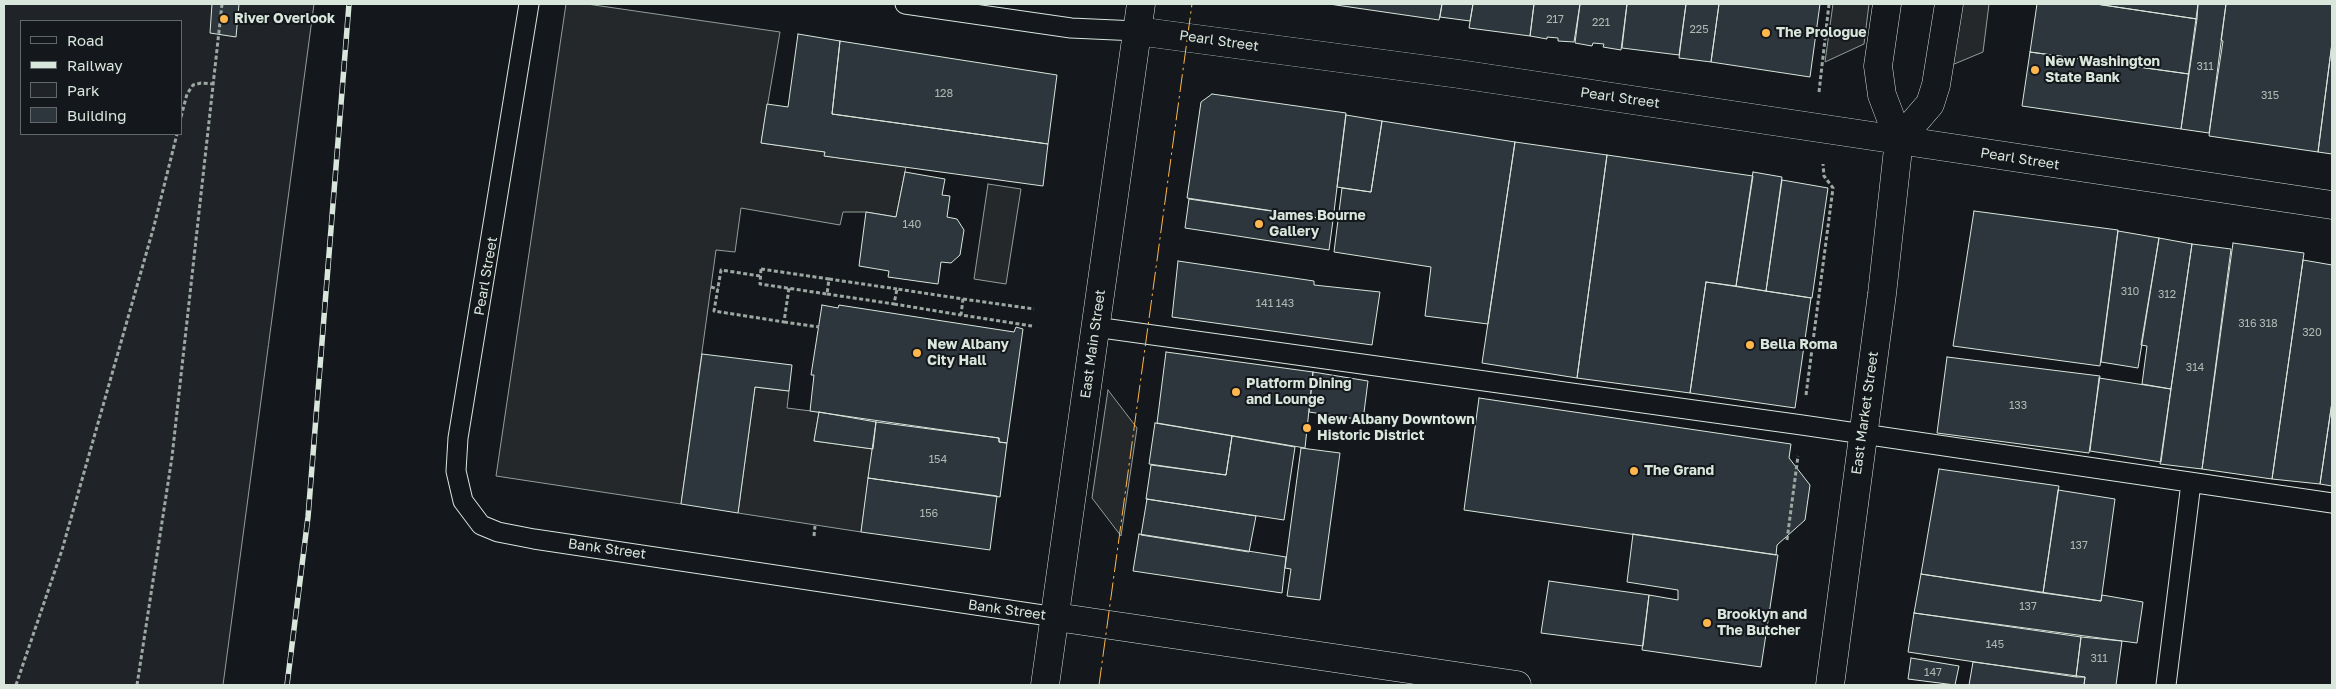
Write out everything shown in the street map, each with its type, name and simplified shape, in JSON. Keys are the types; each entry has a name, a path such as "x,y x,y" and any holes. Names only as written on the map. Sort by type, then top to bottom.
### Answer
{"street":[{"name":"East Main Street","path":"1045,685 1141,4"},
{"name":"East Market Street","path":"1830,685 1882,294 1899,140 1882,95 1878,66 1887,4"},
{"path":"1899,140 1930,104 1936,85 1949,4"},
{"name":"Pearl Street","path":"1137,31 1459,74 2332,205"},
{"name":"Bank Street","path":"1056,617 1402,677 1517,685"}],"lane":[{"name":"Pearl Street","path":"498,532 481,525 463,501 456,471 458,438 529,4"},
{"name":"Pearl Street","path":"905,4 1071,28 1137,31"},
{"path":"1095,327 1802,425 2332,503"},
{"path":"2166,685 2191,483"},
{"name":"Bank Street","path":"498,532 1056,617"}],"path":[{"path":"137,685 172,456 222,4"},
{"path":"1787,540 1833,188 1824,176 1818,83 1829,4"},
{"path":"182,113 187,94 193,85 201,83 214,84"},
{"path":"16,685 64,541 154,226 177,135"},
{"path":"1032,326 760,284 760,276 761,269 1034,309"},
{"path":"760,276 721,270 714,311 818,328"},
{"path":"827,294 829,279"},
{"path":"711,287 718,288"},
{"path":"784,322 789,288"},
{"path":"894,304 897,289"},
{"path":"961,315 963,299"},
{"path":"814,536 815,526"}],"green space":[{"path":"4,4 314,4 223,685 4,685"}],"shaded area":[{"path":"566,4 587,4 780,32 761,143 825,152 825,156 906,167 896,217 866,212 843,212 840,225 741,208 735,252 716,250 681,504 496,476"},
{"path":"1833,4 1869,4 1864,44 1825,62"},
{"path":"1956,4 1989,4 1983,52 1947,67"},
{"path":"988,184 1021,189 1006,284 974,279"},
{"path":"755,387 789,391 787,408 819,412 814,441 873,449 861,532 738,513"},
{"path":"1108,390 1137,428 1121,536 1092,498"}],"building":[{"name":"River Overlook","path":"212,4 239,4 236,37 210,33"},
{"path":"1329,4 1442,4 1439,20"},
{"path":"1442,4 1473,4 1470,21 1440,17"},
{"path":"1473,4 1534,4 1530,36 1469,28"},
{"path":"1534,4 1580,4 1574,42 1558,41 1558,38 1547,37 1547,39 1530,36"},
{"path":"1580,4 1627,4 1621,50 1603,47 1604,44 1593,43 1592,46 1575,43"},
{"path":"1627,4 1686,4 1679,55 1622,48"},
{"path":"1686,4 1719,4 1711,62 1679,58"},
{"name":"The Prologue","path":"1719,4 1820,4 1810,77 1711,62"},
{"path":"2037,4 2096,4 2197,19 2189,74 2030,52"},
{"path":"2096,4 2198,4 2197,19"},
{"path":"2198,4 2226,4 2221,40 2223,41 2209,133 2181,129"},
{"path":"2226,4 2332,4 2332,43 2318,152 2209,136"},
{"path":"798,34 840,41 832,114 1048,144 1043,186 824,156 825,152 761,143 767,104 788,107"},
{"path":"840,41 1057,75 1048,144 832,114"},
{"path":"2332,43 2332,154 2318,152"},
{"path":"2030,52 2189,74 2181,129 2022,106"},
{"path":"1212,94 1346,113 1333,220 1187,198 1201,102"},
{"path":"1346,115 1382,121 1371,192 1337,187"},
{"path":"1382,121 1515,142 1488,324 1425,316 1431,267 1334,252 1342,188 1371,192"},
{"path":"1515,142 1607,155 1577,378 1482,363"},
{"path":"1607,155 1753,176 1736,286 1706,282 1690,393 1577,378"},
{"path":"905,172 945,179 942,195 950,196 947,217 957,219 964,230 960,255 951,263 941,262 938,284 888,277 889,271 859,266 866,212 896,217"},
{"path":"1753,172 1782,177 1766,291 1736,286"},
{"path":"1782,180 1828,188 1812,298 1766,291"},
{"name":"James Bourne Gallery","path":"1189,199 1333,220 1329,250 1185,228"},
{"path":"1974,211 2118,230 2100,366 1953,346"},
{"path":"2118,231 2159,238 2138,368 2101,362"},
{"path":"2159,238 2192,244 2171,389 2142,384 2147,346 2141,345"},
{"path":"2233,243 2304,253 2272,479 2202,469"},
{"path":"2192,244 2231,249 2202,469 2160,464"},
{"path":"2303,260 2332,265 2332,402 2320,484 2272,479"},
{"path":"1178,261 1314,281 1314,285 1380,292 1372,345 1172,317"},
{"name":"Bella Roma","path":"1706,282 1811,298 1795,408 1690,393"},
{"name":"New Albany City Hall","path":"822,305 838,308 839,305 1014,332 1016,327 1023,329 1007,443 999,442 999,438 810,411 814,375 811,375"},
{"name":"Platform Dining and Lounge","path":"1166,352 1313,372 1305,448 1157,423"},
{"path":"702,354 792,365 789,391 755,387 738,513 681,504"},
{"path":"1947,357 2100,376 2089,453 1937,433"},
{"path":"1313,372 1368,381 1363,420 1309,412"},
{"path":"2099,378 2171,389 2161,462 2090,451"},
{"name":"The Grand","path":"1479,398 1791,444 1789,458 1810,485 1805,520 1777,545 1776,555 1464,510"},
{"path":"2332,402 2332,486 2320,484"},
{"path":"819,412 876,422 873,449 814,441"},
{"path":"876,422 999,438 999,442 1007,443 1000,497 868,478"},
{"path":"1155,423 1232,436 1226,475 1149,464"},
{"path":"1232,436 1295,447 1284,520 1146,499 1151,465 1226,475"},
{"path":"1301,448 1340,453 1320,600 1287,596 1291,569 1285,568"},
{"path":"1939,469 2059,486 2043,593 1921,574"},
{"path":"868,478 997,496 990,550 861,532"},
{"path":"2058,490 2115,499 2101,601 2043,593"},
{"path":"1147,499 1256,516 1249,552 1141,535"},
{"path":"1139,534 1286,557 1282,593 1133,571"},
{"name":"Brooklyn and The Butcher","path":"1633,534 1778,555 1761,667 1642,650 1649,595 1678,600 1678,590 1627,582"},
{"path":"1921,574 2101,601 2102,595 2143,602 2137,643 1914,613"},
{"path":"1549,581 1649,595 1643,646 1541,633"},
{"path":"1914,613 2081,637 2076,677 1908,652"},
{"path":"2081,637 2122,641 2116,685 2084,685 2085,677 2076,677"},
{"path":"1911,658 1959,666 1955,685 1908,679"},
{"path":"1973,662 2085,677 2084,685 1969,685"}],"railway":[{"path":"287,685 308,517 349,4"}],"power":[{"path":"1099,685 1192,4"}],"place":[{"name":"River Overlook","path":"224,19"},
{"name":"The Prologue","path":"1766,33"},
{"name":"New Washington State Bank","path":"2035,70"},
{"name":"James Bourne Gallery","path":"1259,224"},
{"name":"Bella Roma","path":"1750,345"},
{"name":"New Albany City Hall","path":"917,353"},
{"name":"Platform Dining and Lounge","path":"1236,392"},
{"name":"New Albany Downtown Historic District","path":"1307,428"},
{"name":"The Grand","path":"1634,471"},
{"name":"Brooklyn and The Butcher","path":"1707,623"}]}
